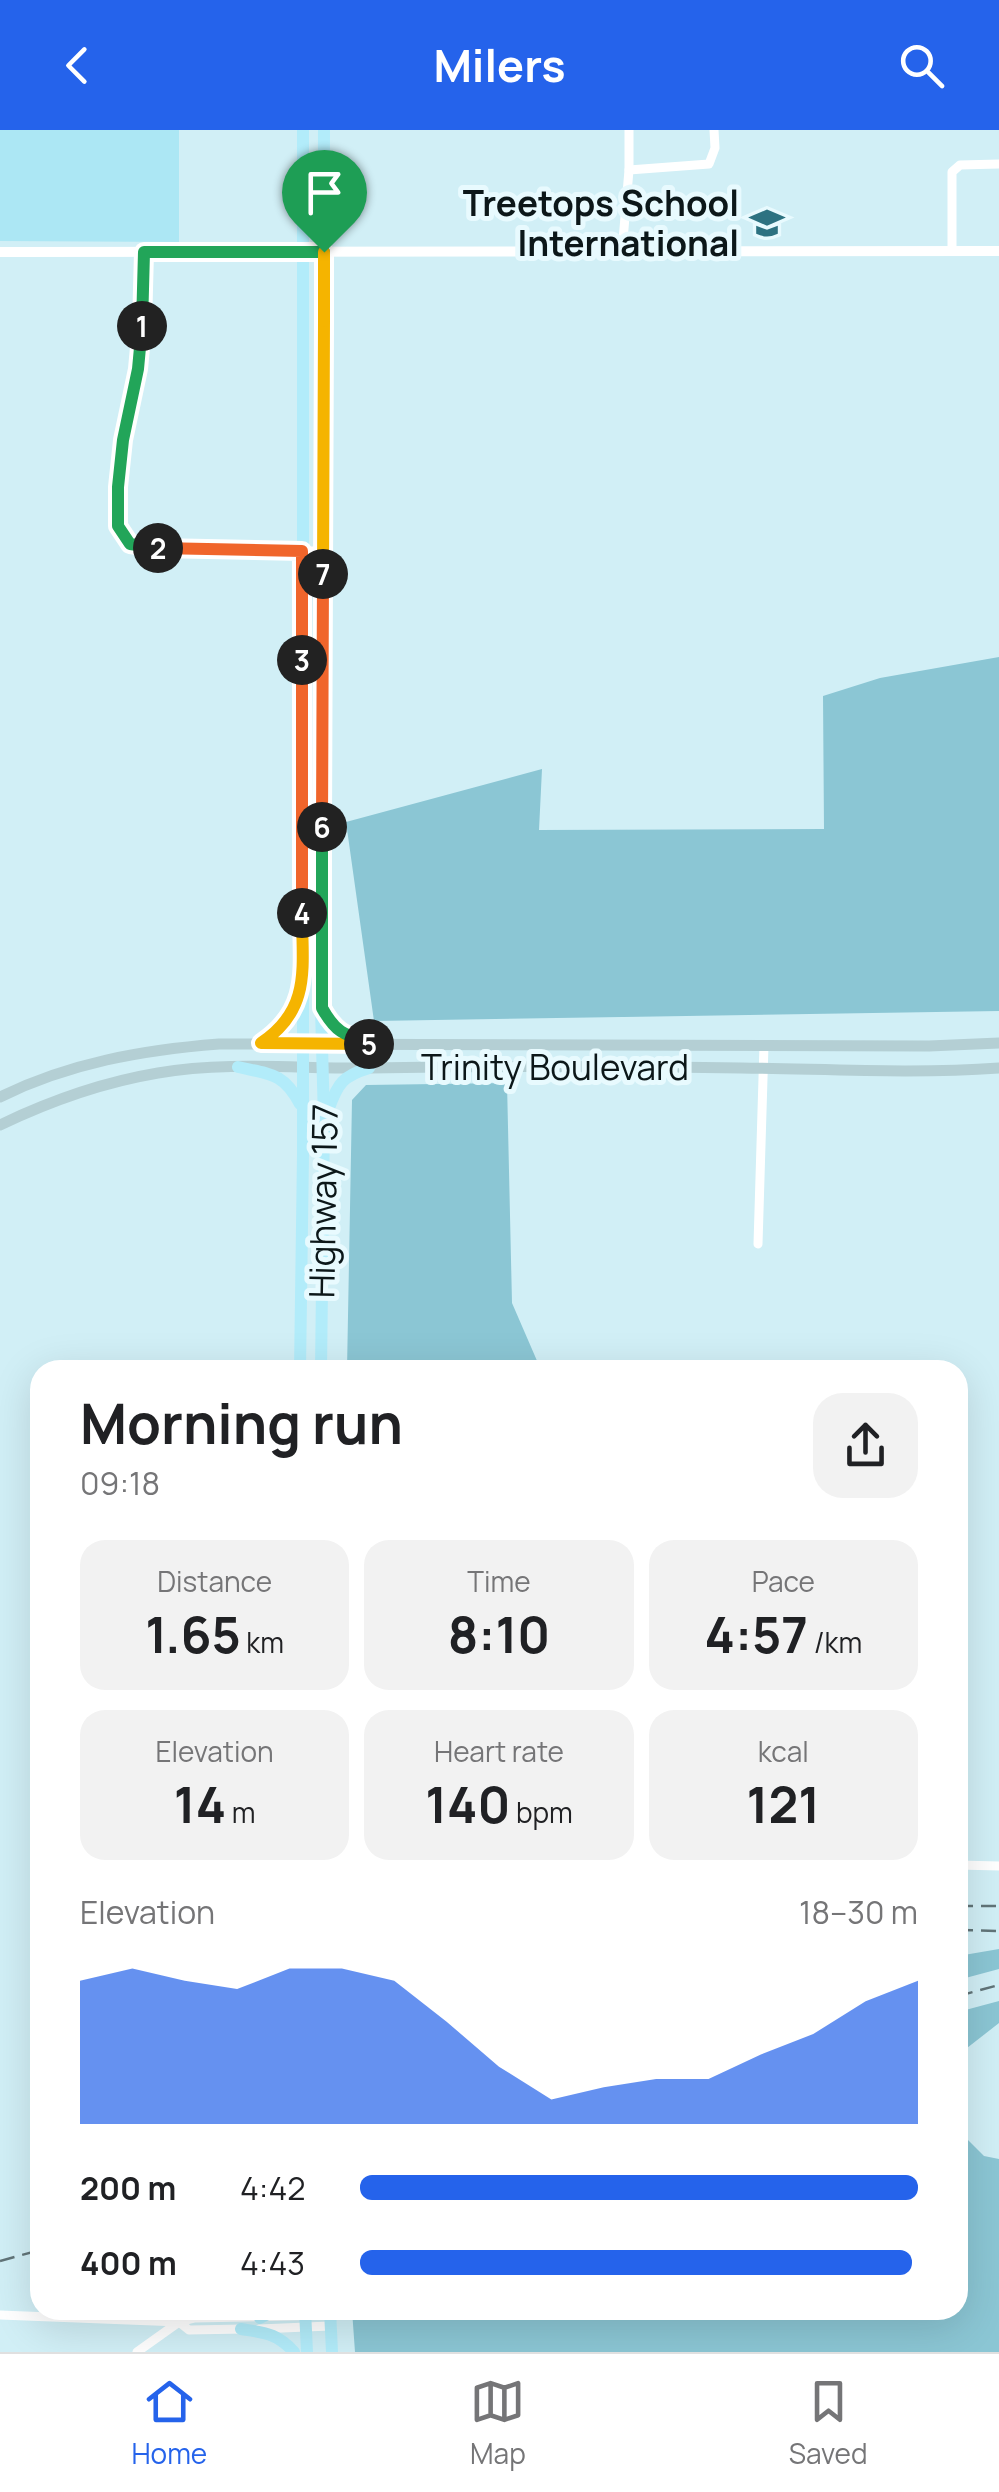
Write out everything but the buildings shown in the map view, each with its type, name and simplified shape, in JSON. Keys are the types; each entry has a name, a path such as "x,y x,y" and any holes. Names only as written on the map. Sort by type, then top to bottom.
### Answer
{"main road":[{"name":"Highway 157","path":"300,1360 303,130"},
{"name":"Highway 157","path":"321,1360 324,130"},
{"path":"261,1043 280,1031 301,992"},
{"path":"322,1008 332,1027 346,1036 374,1044"},
{"name":"Trinity Boulevard","path":"0,1097 83,1064 179,1047 261,1043 929,1046 999,1043"},
{"path":"523,1044 523,1066"},
{"name":"Trinity Boulevard","path":"0,1125 36,1108 160,1072 302,1067 999,1068"},
{"path":"238,1068 277,1076 290,1085 302,1108"},
{"path":"324,1120 335,1091 345,1078 369,1068"},
{"path":"305,2320 307,2352"},
{"path":"330,2320 332,2352"},
{"path":"241,2329 282,2338 294,2352"}],"street":[{"path":"622,252 629,130"},
{"path":"629,170 708,164 715,148 714,130"},
{"path":"952,251 952,172 960,164 999,164"},
{"path":"0,252 999,251"},
{"path":"144,252 142,331 121,455 118,526 130,544 141,547 323,551"},
{"path":"758,1244 764,1045"},
{"path":"968,1865 999,1866"},
{"path":"0,2314 30,2315"},
{"path":"134,2320 187,2320"},
{"path":"179,2322 189,2330 241,2329 293,2320"},
{"path":"137,2352 179,2322"}],"shaded area":[{"path":"0,130 179,130 179,242 0,241"},
{"path":"999,657 999,1011 374,1021 346,822 542,769 539,830 824,829 823,696 880,678"},
{"path":"507,1083 512,1303 537,1360 347,1360 352,1100 366,1085"},
{"path":"999,1949 999,1969 968,1977 968,1954"},
{"path":"999,2001 999,2023 968,2047 968,2009"},
{"path":"968,2140 984,2156 999,2159 999,2352 355,2352 353,2320 968,2320"}],"railway":[{"path":"968,1906 999,1906"},
{"path":"968,1930 999,1931"},
{"path":"968,1993 999,1985"},
{"path":"0,2261 30,2253"}],"place":[{"name":"Treetops School International","path":"767,223"}],"route":[{"path":"144,252 324,252 322,1008 332,1027 346,1036 374,1044 261,1043 280,1031 301,992 302,551 141,547 130,544 118,526 123,440 142,331 144,252"}]}
